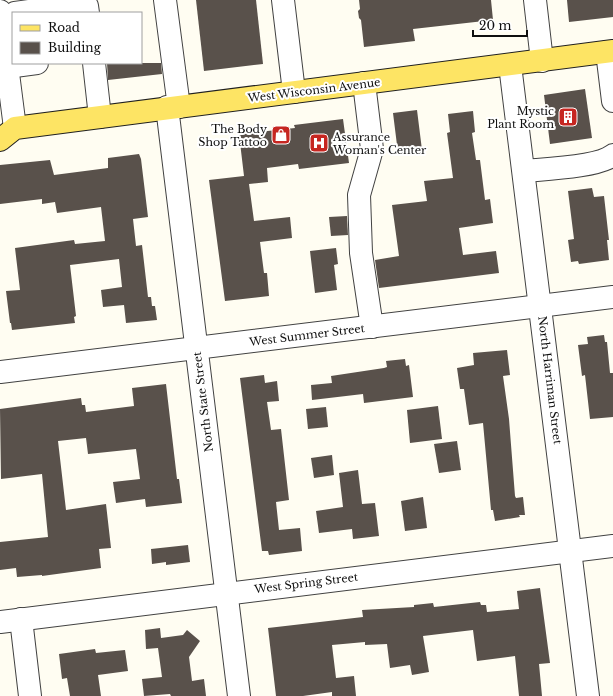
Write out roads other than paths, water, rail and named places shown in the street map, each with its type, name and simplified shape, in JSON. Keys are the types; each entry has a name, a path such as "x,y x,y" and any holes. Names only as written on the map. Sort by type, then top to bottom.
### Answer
{"main road":[{"name":"West Wisconsin Avenue","path":"5,129 610,52"}],"street":[{"name":"North State Street","path":"165,0 173,107 196,348 239,696"},
{"path":"283,0 294,92"},
{"path":"535,0 542,61"},
{"path":"21,12 84,3 87,6 88,12"},
{"path":"0,11 7,67 5,129"},
{"path":"0,15 12,13"},
{"path":"610,52 613,101"},
{"path":"7,67 30,64"},
{"path":"94,64 100,117"},
{"name":"North Harriman Street","path":"510,65 588,696"},
{"path":"364,83 372,149 359,195 361,253 372,327"},
{"path":"524,171 594,163 608,159 613,155"},
{"name":"West Summer Street","path":"0,372 613,297"},
{"name":"West Spring Street","path":"10,621 613,546"},
{"path":"10,621 30,696"}],"place":[{"name":"Mystic Plant Room","path":"568,117"},
{"name":"The Body Shop Tattoo","path":"281,135"},
{"name":"Assurance Woman's Center","path":"319,143"}]}
